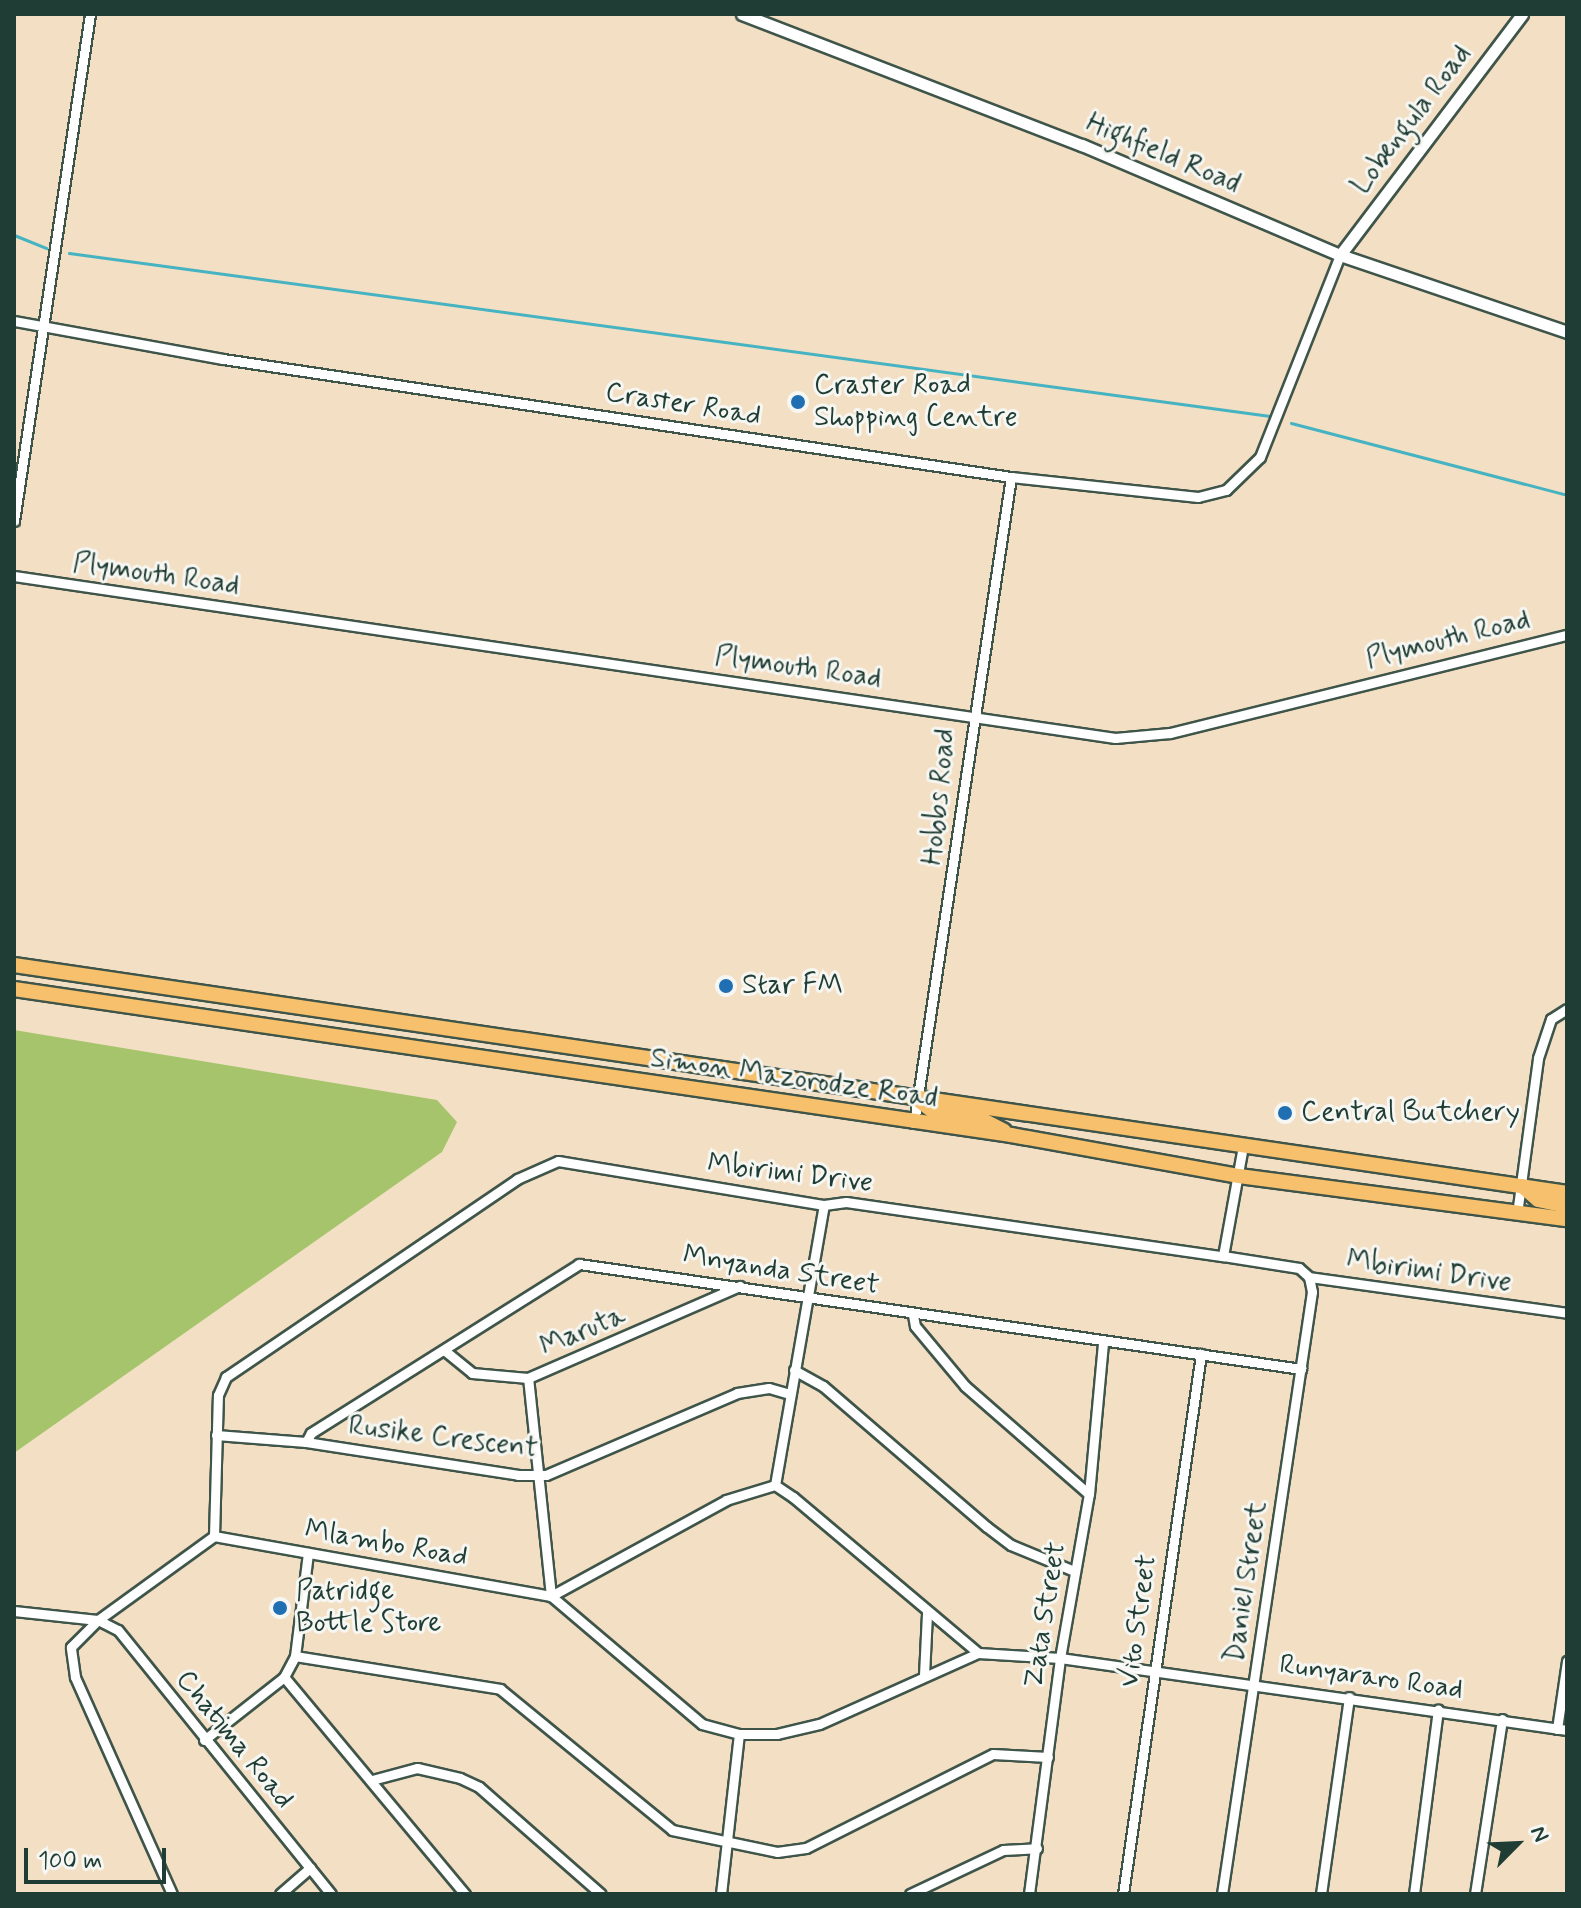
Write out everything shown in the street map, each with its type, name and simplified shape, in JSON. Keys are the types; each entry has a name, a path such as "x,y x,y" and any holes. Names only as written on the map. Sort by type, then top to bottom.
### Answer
{"highway":[{"name":"Simon Mazorodze Road","path":"14,965 1567,1193"},
{"path":"14,980 34,992"},
{"name":"Simon Mazorodze Road","path":"14,989 1011,1135 1239,1176 1567,1219"},
{"path":"917,1099 935,1113 979,1118 1011,1135"},
{"path":"1522,1186 1538,1200 1567,1206"}],"street":[{"path":"14,521 46,327 90,14"},
{"name":"Highfield Road","path":"742,14 1082,145 1340,255 1567,332"},
{"name":"Lobengula Road","path":"1340,255 1522,14"},
{"name":"Craster Road","path":"14,321 1011,477 1198,497 1226,490 1260,457 1340,255"},
{"name":"Hobbs Road","path":"914,1123 954,870 971,715 1011,477"},
{"name":"Plymouth Road","path":"14,576 1137,738 1567,635"},
{"path":"1517,1214 1538,1058 1551,1019 1567,1009"},
{"path":"1223,1256 1243,1146"},
{"name":"Mbirimi Drive","path":"214,1536 218,1395 226,1377 541,1165 558,1161 824,1205 846,1202 1223,1256 1299,1268 1309,1277 1567,1313"},
{"path":"775,1485 804,1297 824,1205"},
{"name":"Mnyanda Street","path":"306,1442 311,1433 579,1264 1103,1343 1301,1369"},
{"name":"Daniel Street","path":"1222,1894 1312,1292 1309,1277"},
{"name":"Maruta","path":"444,1350 472,1373 528,1378 740,1286"},
{"path":"913,1315 915,1326 965,1386 1089,1494"},
{"name":"Zata Street","path":"1029,1894 1060,1658 1089,1494 1103,1343"},
{"name":"Vito Street","path":"1123,1894 1201,1354"},
{"path":"794,1370 823,1386 1011,1545 1074,1571"},
{"path":"528,1378 551,1596 702,1724 739,1734 777,1734 819,1724 978,1653 775,1485"},
{"name":"Rusike Crescent","path":"216,1435 306,1442 538,1475 567,1468 737,1393 769,1388 790,1394"},
{"path":"551,1596 726,1500 775,1485"},
{"path":"172,1894 75,1677 71,1647 98,1620 214,1536"},
{"name":"Mlambo Road","path":"214,1536 551,1596"},
{"path":"204,1740 284,1677 295,1656 308,1553"},
{"path":"14,1611 98,1620"},
{"path":"924,1675 927,1613"},
{"name":"Chatima Road","path":"98,1620 118,1630 331,1894"},
{"name":"Runyararo Road","path":"978,1653 1060,1658 1153,1670 1562,1729"},
{"path":"295,1656 500,1689 661,1823 727,1843 777,1852 806,1848 978,1759 1006,1753 1048,1757"},
{"path":"1562,1729 1567,1661"},
{"path":"284,1677 465,1894"},
{"path":"1321,1894 1349,1697"},
{"path":"1414,1894 1438,1710"},
{"path":"1475,1894 1502,1719"},
{"path":"721,1894 739,1734"},
{"path":"372,1780 417,1768 460,1778 479,1787 601,1894"},
{"path":"910,1894 1003,1850 1037,1848"},
{"path":"280,1894 310,1868"}],"green space":[{"path":"14,1030 437,1100 457,1122 442,1152 14,1453"}],"waterway":[{"path":"14,235 46,248"},
{"path":"69,253 1270,416"},
{"path":"1291,423 1567,495"}],"place":[{"name":"Craster Road Shopping Centre","path":"798,402"},
{"name":"Star FM","path":"726,986"},
{"name":"Central Butchery","path":"1285,1113"},
{"name":"Patridge Bottle Store","path":"280,1608"}]}
